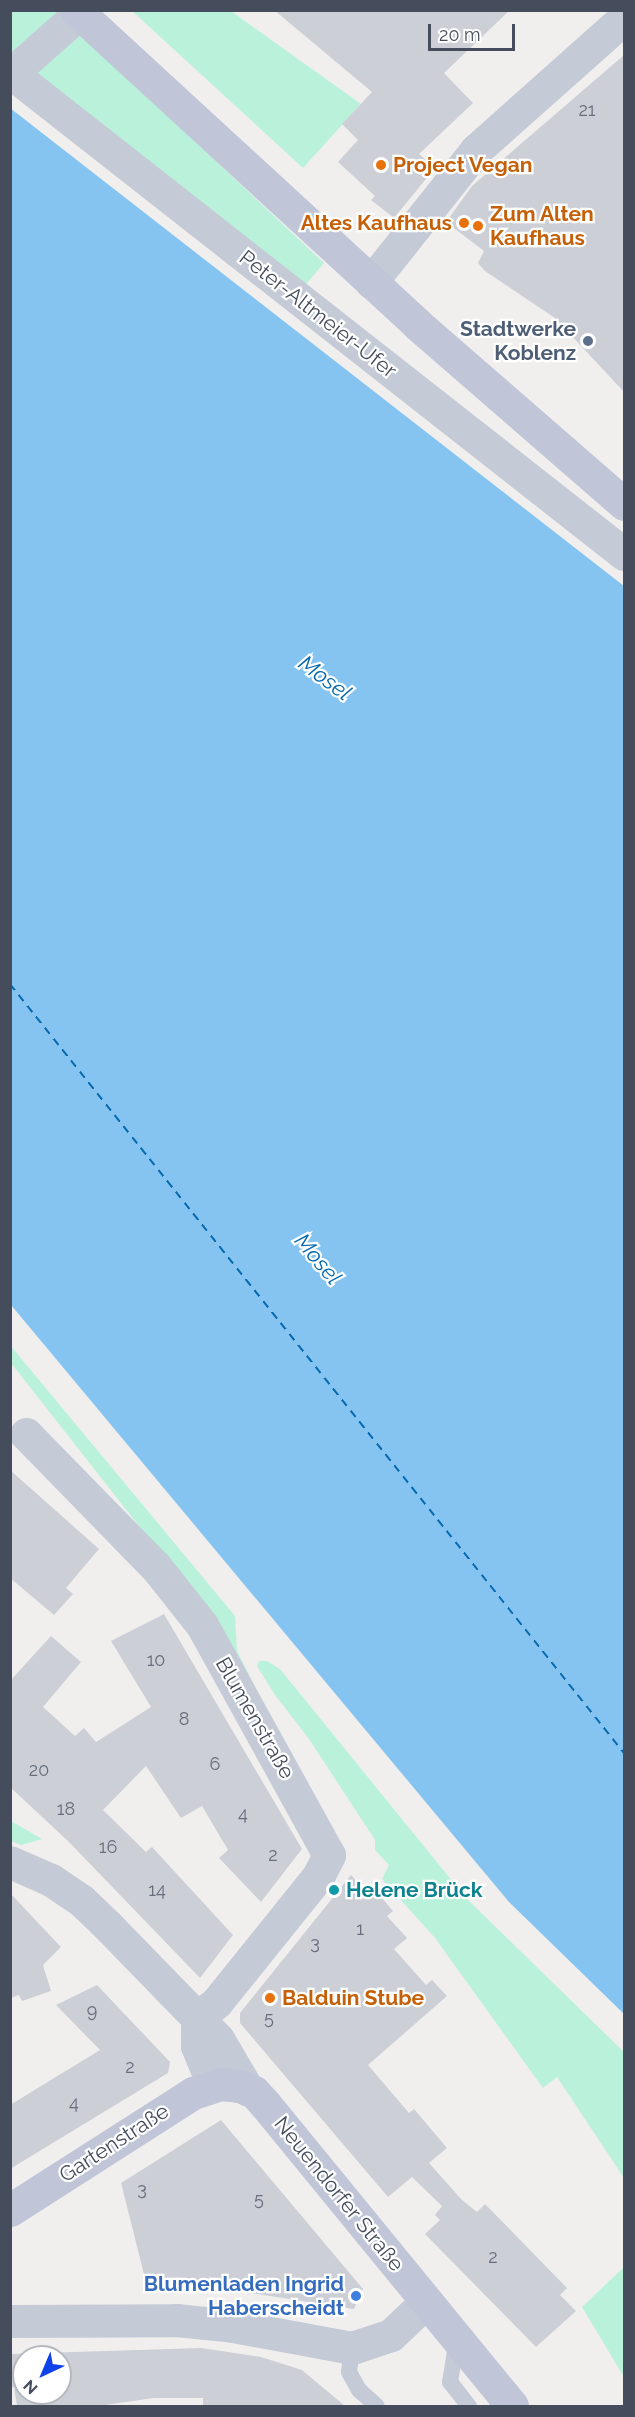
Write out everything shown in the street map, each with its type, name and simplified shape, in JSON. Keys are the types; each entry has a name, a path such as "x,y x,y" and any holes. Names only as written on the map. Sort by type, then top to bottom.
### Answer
{"street":[{"name":"Peter-Altmeier-Ufer","path":"624,504 371,282 79,11 11,73 624,554"},
{"path":"371,282 476,150 624,18"},
{"name":"Blumenstraße","path":"26,1434 156,1567 202,1625 329,1855 320,1875 224,1993 197,2018"},
{"name":"Neuendorfer Straße","path":"10,1862 51,1880 81,1900 218,2039 228,2086 265,2104 512,2406"},
{"name":"Gartenstraße","path":"10,2210 193,2093 228,2086"},
{"path":"10,2320 176,2320 233,2326 352,2348 391,2336 426,2302"}],"lane":[{"path":"458,2339 450,2382 469,2406"},
{"path":"352,2348 350,2372 358,2390 377,2406"}],"green space":[{"path":"10,11 56,11 324,263 302,289 11,61"},
{"path":"132,11 231,11 361,104 303,168"},
{"path":"10,1345 235,1616 237,1651 272,1721 212,1619 11,1363"},
{"path":"259,1661 267,1661 280,1669 466,1898 624,2052 624,2178 557,2077 543,2088 435,1938 382,1879 389,1865 375,1850 375,1840 309,1739 275,1695 257,1666"},
{"path":"11,1821 42,1839 21,1845 11,1841"},
{"path":"624,2267 624,2377 582,2307"}],"water":[{"name":"Mosel","path":"10,108 624,586 624,2014 509,1902 11,1305"}],"building":[{"path":"274,10 510,10 444,73 473,103 419,154 435,168 394,218 371,200 375,196 338,162 358,140 342,124 372,92"},
{"path":"624,55 624,392 555,318 485,271 478,263 484,251 446,222 472,186"},
{"path":"10,1470 99,1549 66,1588 73,1594 54,1615 10,1578"},
{"path":"164,1614 302,1849 261,1902 219,1858 228,1850 202,1806 181,1818 146,1766 103,1810 146,1852 152,1847 233,1935 200,1978 69,1842 10,1787 10,1681 51,1636 81,1662 43,1707 75,1736 84,1728 96,1742 151,1707 111,1641"},
{"path":"351,1875 370,1896 376,1891 393,1911 387,1916 407,1938 394,1949 426,1985 432,1980 447,1996 368,2065 409,2113 414,2109 447,2148 429,2163 462,2200 477,2212 485,2204 567,2288 560,2295 576,2311 536,2347 425,2234 440,2220 435,2215 442,2206 412,2177 388,2197 240,2023 240,2013"},
{"path":"10,1893 61,1947 43,1965 51,1991 22,2001 19,1995 10,1998"},
{"path":"97,1985 170,2062 168,2073 10,2169 10,2105 100,2050 56,2005"},
{"path":"221,2120 363,2289 354,2309 200,2285 146,2282 121,2183"},
{"path":"201,2348 261,2357 302,2370 345,2406 203,2406 203,2398 154,2398 98,2406 17,2406 72,2405 72,2352"},
{"path":"10,2354 12,2354 12,2387 10,2387"}],"ferry route":[{"path":"10,984 624,1753"}],"place":[{"name":"Project Vegan","path":"381,165"},
{"name":"Altes Kaufhaus","path":"464,223"},
{"name":"Zum Alten Kaufhaus","path":"478,226"},
{"name":"Stadtwerke Koblenz","path":"588,341"},
{"name":"Helene Brück","path":"334,1890"},
{"name":"Balduin Stube","path":"270,1998"},
{"name":"Blumenladen Ingrid Haberscheidt","path":"356,2296"}]}
